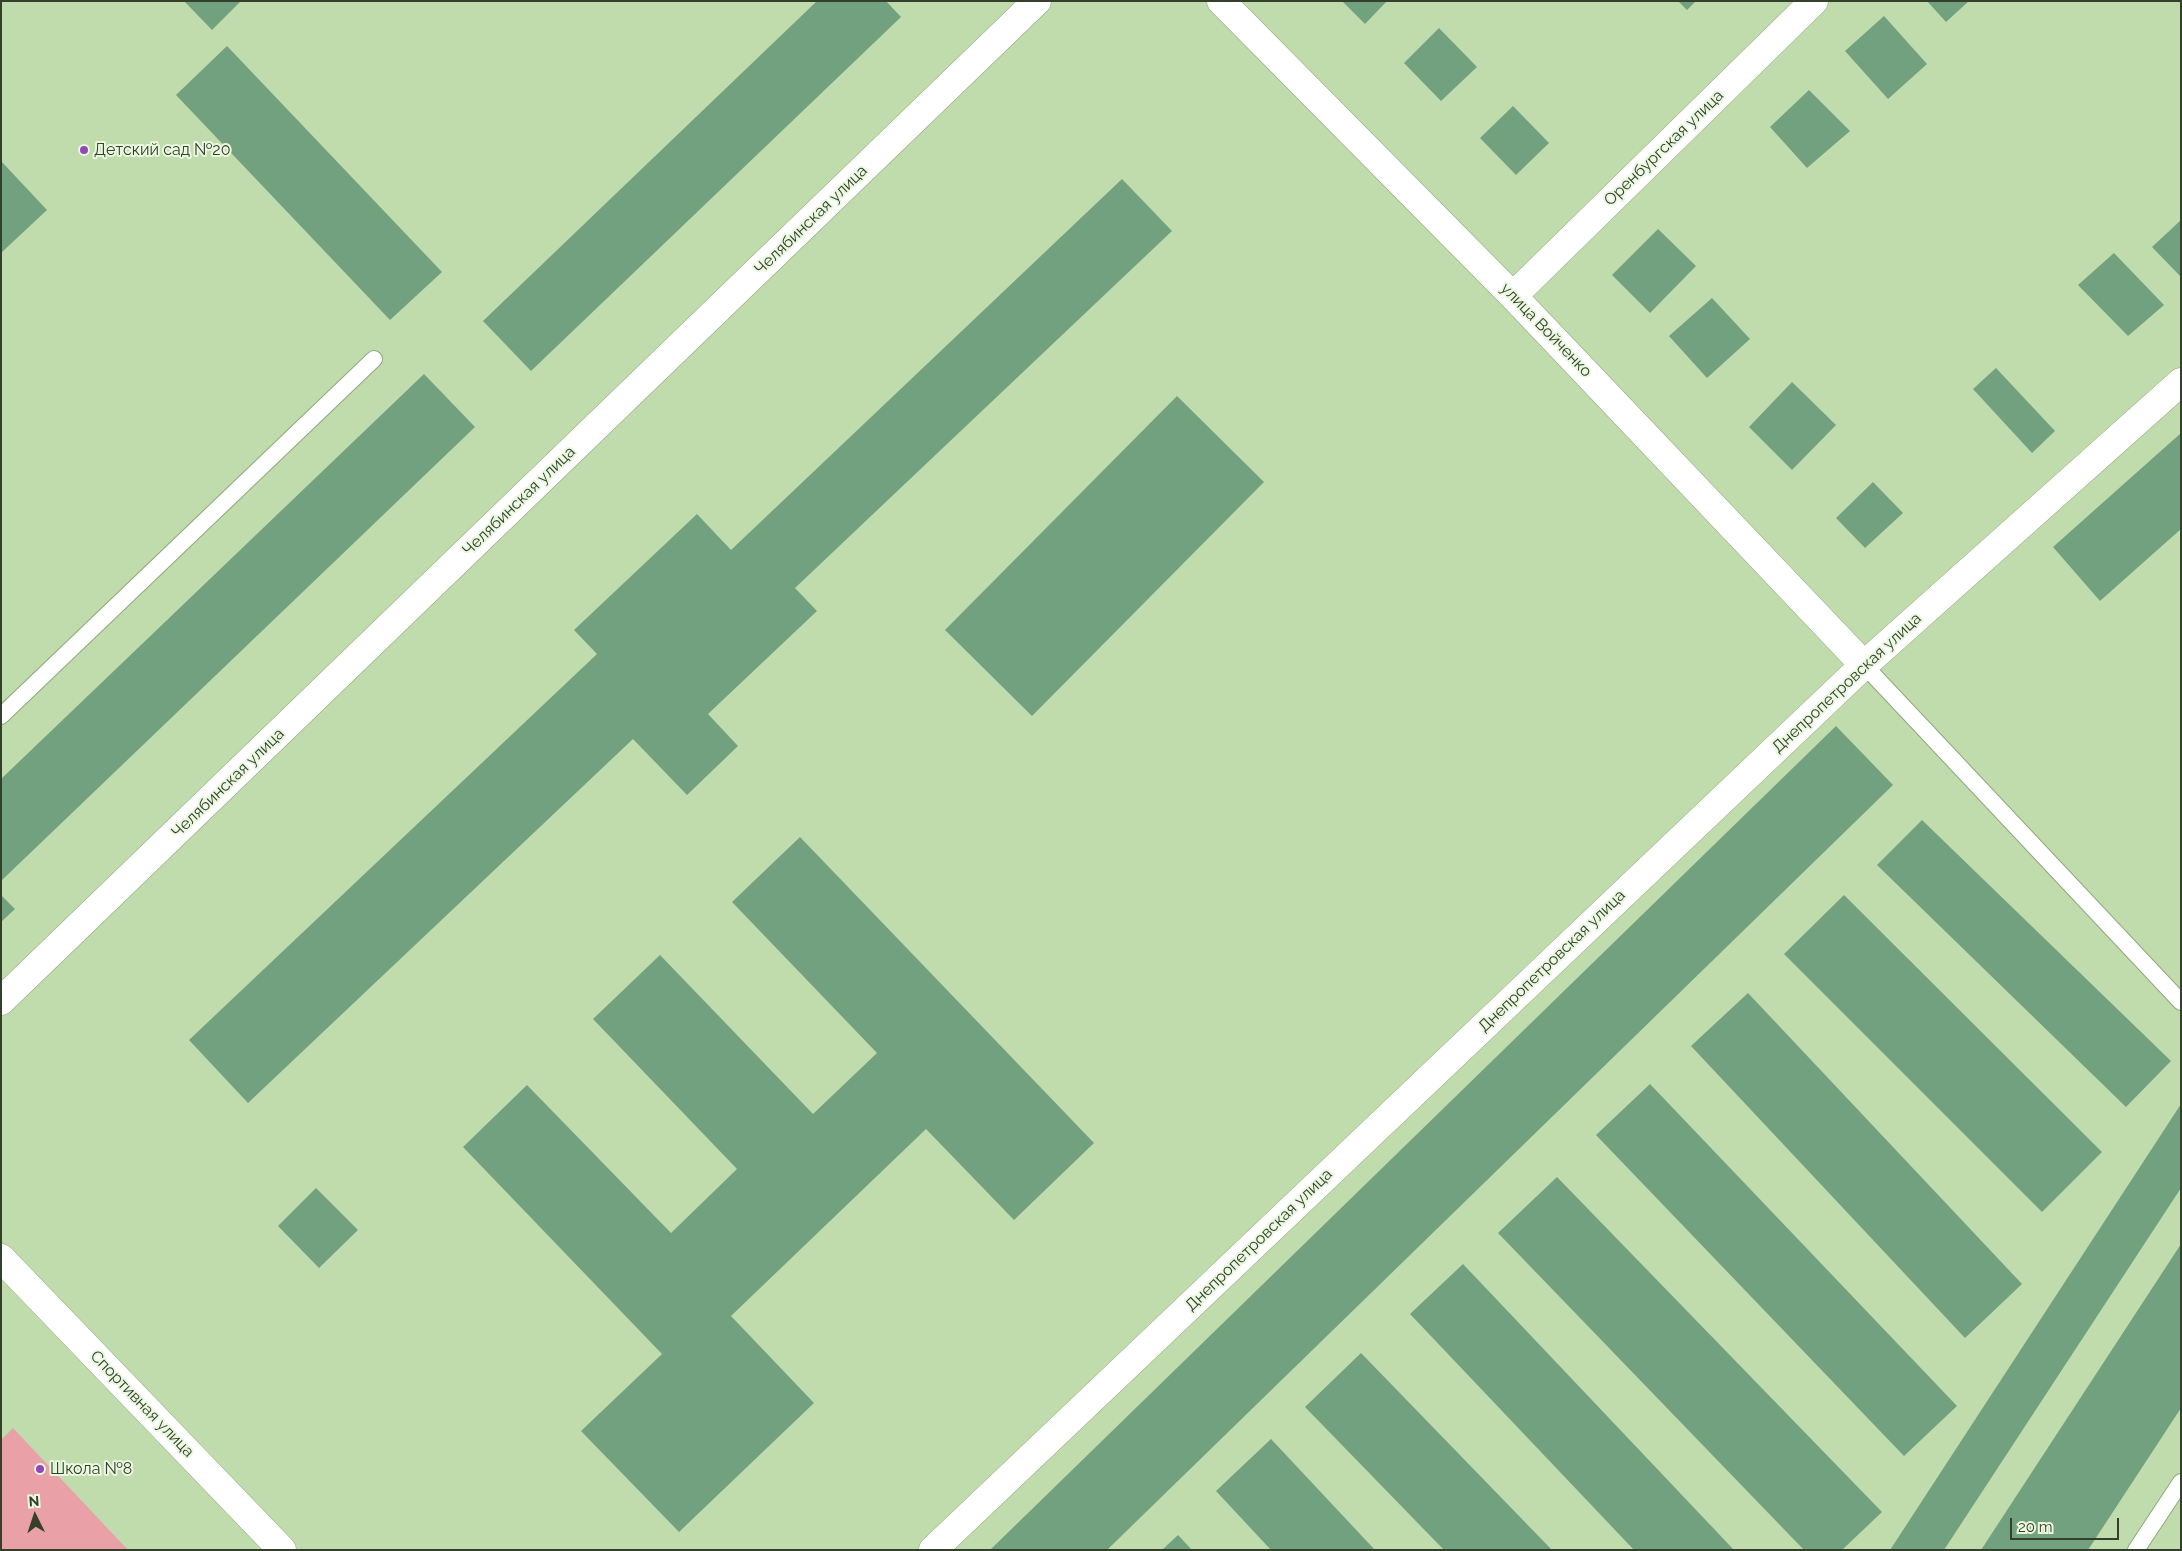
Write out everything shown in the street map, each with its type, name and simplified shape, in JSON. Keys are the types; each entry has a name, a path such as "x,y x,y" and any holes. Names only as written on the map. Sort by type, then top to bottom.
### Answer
{"street":[{"name":"Челябинская улица","path":"1,1002 1037,1"},
{"name":"улица Войченко","path":"1221,1 1513,296 1864,665"},
{"name":"Оренбургская улица","path":"1513,296 1814,1"},
{"name":"Днепропетровская улица","path":"933,1550 1864,665 2181,382"},
{"name":"Спортивная улица","path":"1,1258 282,1550"}],"lane":[{"path":"1,716 374,359"},
{"path":"1864,665 2181,1002"},
{"path":"2136,1550 2181,1482"}],"shaded area":[{"name":"Школа №8","path":"13,1428 128,1550 1,1550 1,1440"}],"building":[{"path":"184,1 241,1 212,30"},
{"path":"817,1 886,1 901,17 531,371 483,321"},
{"path":"1342,1 1387,1 1365,24"},
{"path":"1678,1 1696,1 1687,10"},
{"path":"1927,1 1969,1 1946,22"},
{"path":"1884,16 1927,64 1888,99 1845,51"},
{"path":"1439,28 1477,67 1441,101 1404,63"},
{"path":"227,46 442,272 390,320 176,95"},
{"path":"1809,90 1850,131 1807,168 1770,127"},
{"path":"1513,106 1549,143 1516,175 1480,138"},
{"path":"1,161 47,210 1,253"},
{"path":"1122,179 1172,231 795,588 817,611 708,714 738,746 687,795 633,739 248,1103 189,1040 597,654 574,630 697,514 731,550"},
{"path":"2181,220 2181,277 2152,247"},
{"path":"1658,229 1696,266 1650,313 1612,275"},
{"path":"2114,253 2164,305 2128,336 2078,285"},
{"path":"1712,298 1750,339 1707,378 1669,336"},
{"path":"1996,368 2055,431 2032,453 1973,389"},
{"path":"424,374 475,427 1,881 1,779"},
{"path":"1792,382 1836,425 1792,470 1749,427"},
{"path":"1177,396 1264,482 1032,716 945,630"},
{"path":"2181,433 2181,529 2100,601 2053,547"},
{"path":"1873,482 1903,513 1865,548 1836,518"},
{"path":"1836,726 1893,785 1107,1550 990,1550"},
{"path":"1922,820 2171,1061 2126,1107 1877,865"},
{"path":"800,837 1094,1143 1014,1220 926,1129 731,1316 814,1403 679,1532 581,1431 662,1354 463,1147 527,1085 671,1233 737,1169 593,1019 660,955 813,1114 877,1053 732,902"},
{"path":"1,895 15,909 1,922"},
{"path":"1844,895 2102,1152 2042,1212 1784,954"},
{"path":"1748,993 2022,1284 1965,1338 1691,1046"},
{"path":"1650,1084 1957,1406 1904,1456 1596,1135"},
{"path":"2181,1104 2181,1188 1944,1550 1890,1550"},
{"path":"1557,1177 1882,1512 1842,1550 1804,1550 1498,1233"},
{"path":"316,1188 358,1230 319,1268 278,1226"},
{"path":"2181,1244 2181,1408 2088,1550 1981,1550"},
{"path":"1463,1264 1734,1550 1634,1550 1410,1314"},
{"path":"1361,1353 1552,1550 1444,1550 1305,1407"},
{"path":"1271,1439 1375,1550 1271,1550 1216,1491"},
{"path":"1178,1535 1192,1550 1162,1550"}],"place":[{"name":"Детский сад №20","path":"84,150"},
{"name":"Школа №8","path":"40,1469"}]}
